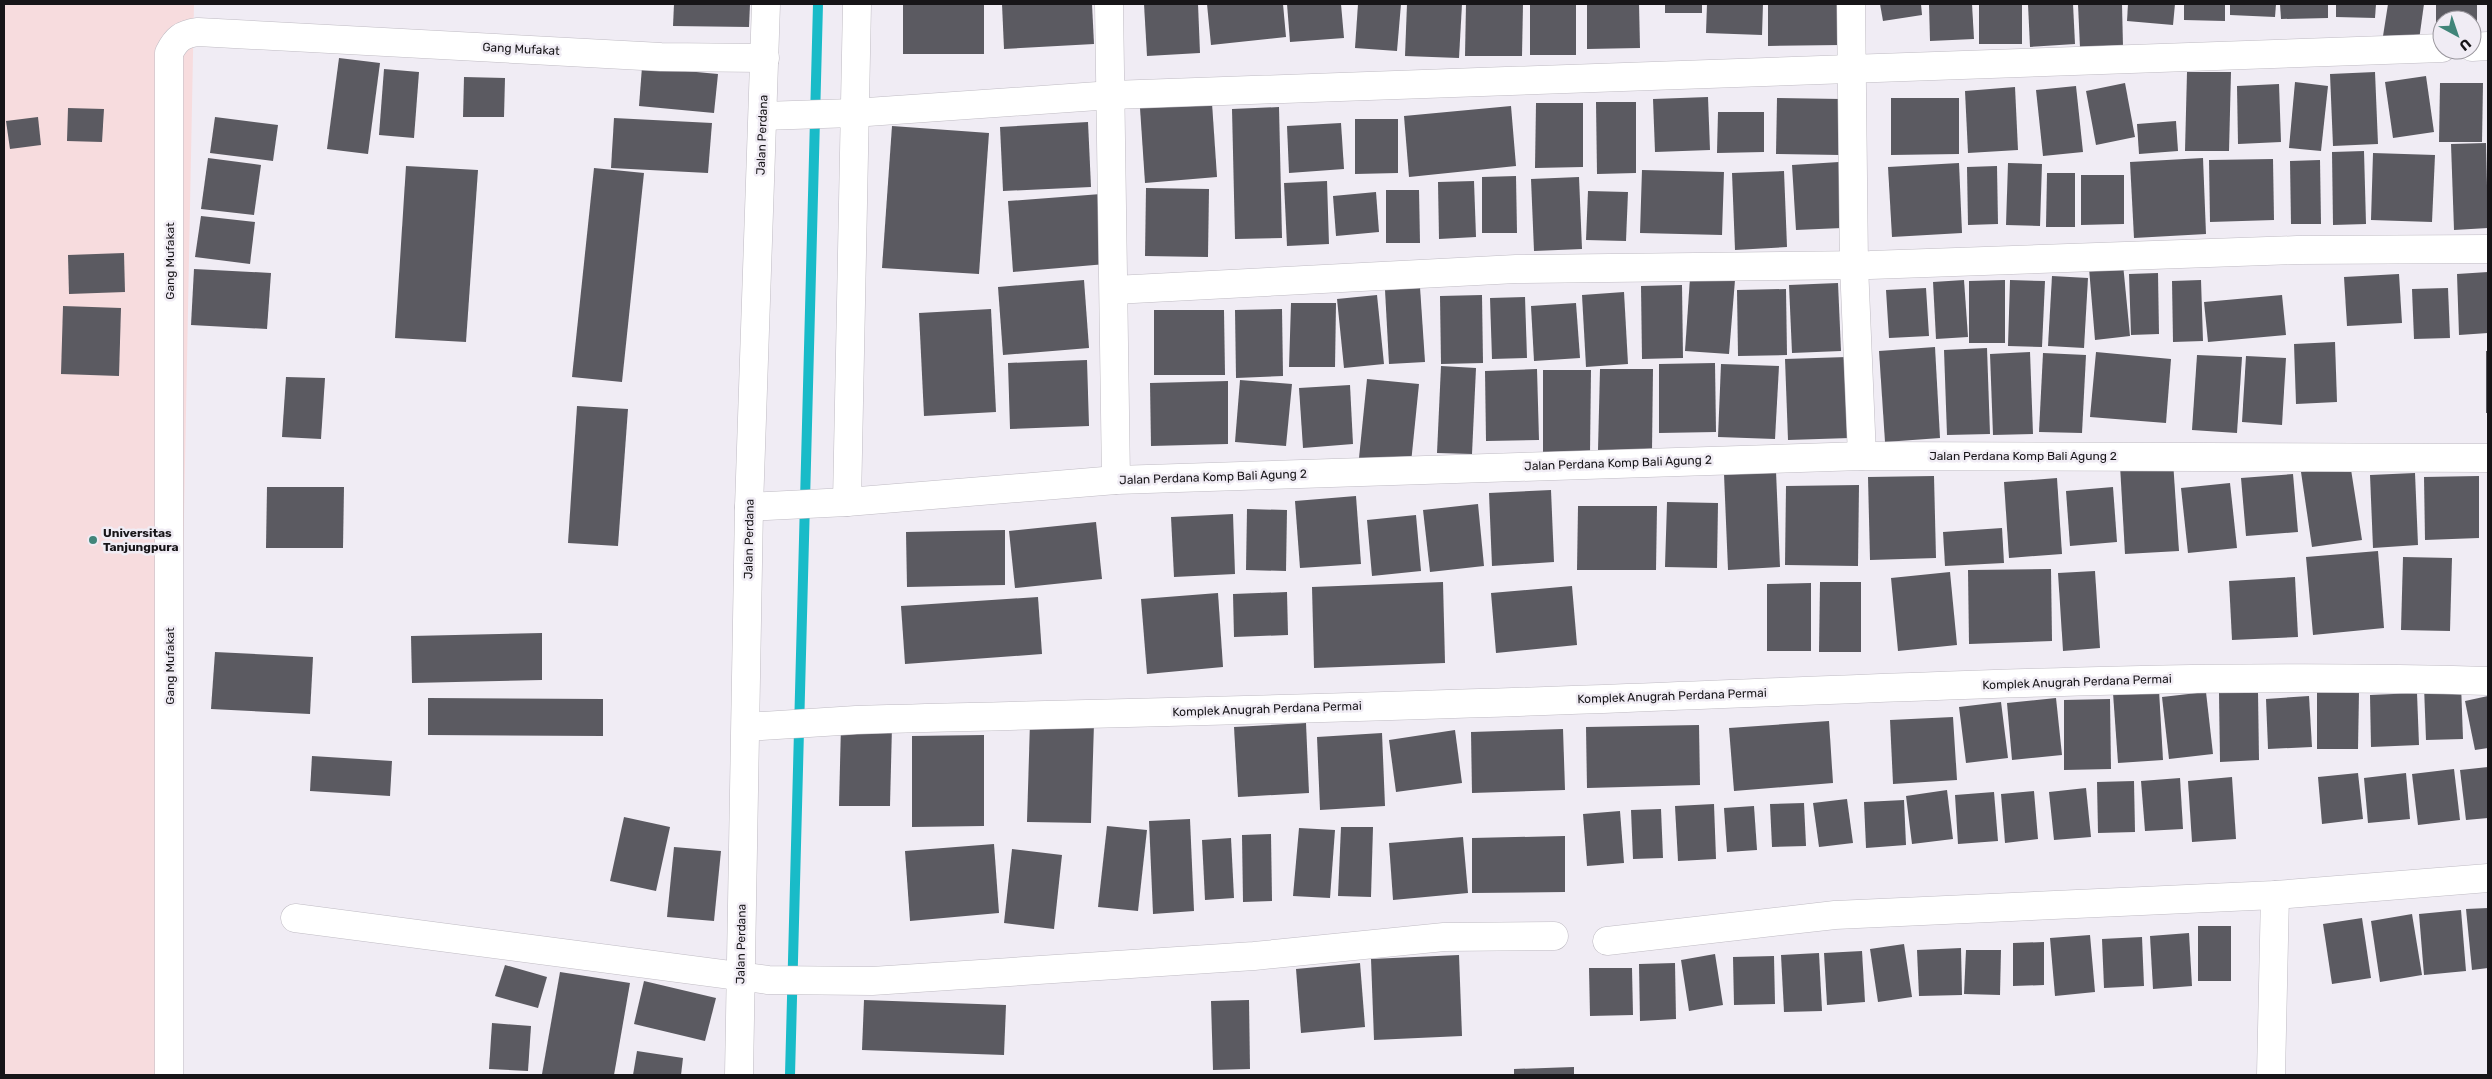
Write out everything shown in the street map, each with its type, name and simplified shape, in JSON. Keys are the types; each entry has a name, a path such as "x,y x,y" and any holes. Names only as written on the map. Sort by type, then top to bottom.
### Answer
{"street":[{"name":"Jalan Perdana","path":"739,1075 741,977 758,726 769,116 765,58 766,4"},
{"path":"841,503 848,113 857,4"},
{"path":"1109,4 1112,95 1116,480"},
{"path":"1851,4 1854,264 1862,456"},
{"name":"Gang Mufakat","path":"169,1075 169,53 175,41 186,33 198,32 660,57 765,58"},
{"path":"769,116 848,113 1112,95 2432,48"},
{"path":"1114,290 1516,269 1854,264 2297,250 2488,249"},
{"name":"Jalan Perdana Komp Bali Agung 2","path":"761,506 841,503 1116,480 1862,456 2488,458"},
{"name":"Komplek Anugrah Perdana Permai","path":"758,726 856,720 1566,701 2101,680 2363,677 2488,681"},
{"path":"1607,941 1835,915 2275,895 2488,878"},
{"path":"2271,1075 2275,895"},
{"path":"294,918 768,980 872,981 1254,956 1444,937 1554,936"}],"shaded area":[{"name":"Universitas Tanjungpura","path":"4,4 194,4 173,1075 4,1075"}],"building":[{"path":"674,4 750,4 749,27 673,26"},
{"path":"903,4 984,4 984,54 903,54"},
{"path":"1002,4 1092,4 1094,44 1004,49"},
{"path":"1144,4 1198,4 1200,53 1147,56"},
{"path":"1207,4 1283,4 1286,37 1211,45"},
{"path":"1287,4 1341,4 1344,38 1290,42"},
{"path":"1358,4 1401,4 1397,51 1355,48"},
{"path":"1407,4 1462,4 1459,58 1405,56"},
{"path":"1466,4 1523,4 1522,56 1465,56"},
{"path":"1530,4 1576,4 1576,55 1530,55"},
{"path":"1587,4 1639,4 1640,48 1587,49"},
{"path":"1665,4 1702,4 1702,13 1665,13"},
{"path":"1707,4 1763,4 1762,35 1706,33"},
{"path":"1768,4 1841,4 1841,45 1768,46"},
{"path":"1880,4 1921,4 1922,15 1883,21"},
{"path":"1929,4 1972,4 1974,39 1930,41"},
{"path":"1979,4 2022,4 2022,44 1979,44"},
{"path":"2028,4 2073,4 2075,44 2030,47"},
{"path":"2078,4 2122,4 2123,47 2080,48"},
{"path":"2128,4 2175,4 2173,25 2127,21"},
{"path":"2184,4 2225,4 2225,21 2184,20"},
{"path":"2230,4 2276,4 2275,17 2230,15"},
{"path":"2280,4 2328,4 2328,18 2281,19"},
{"path":"2336,4 2376,4 2375,18 2336,17"},
{"path":"2388,4 2424,4 2419,40 2383,36"},
{"path":"2436,4 2477,4 2477,10 2436,10"},
{"path":"339,58 380,63 368,154 327,149"},
{"path":"642,67 718,74 714,113 639,106"},
{"path":"384,69 419,72 414,138 379,135"},
{"path":"2187,72 2231,72 2229,151 2185,151"},
{"path":"2375,72 2378,144 2333,146 2330,74"},
{"path":"2426,76 2434,132 2393,138 2385,82"},
{"path":"464,77 505,78 504,117 463,117"},
{"path":"2295,82 2328,86 2321,151 2289,148"},
{"path":"2125,83 2135,137 2096,145 2086,91"},
{"path":"2440,83 2483,83 2482,142 2439,142"},
{"path":"2279,84 2281,142 2238,144 2237,86"},
{"path":"2076,86 2083,152 2043,156 2036,90"},
{"path":"2015,87 2018,150 1968,153 1965,91"},
{"path":"1708,97 1710,150 1655,152 1653,99"},
{"path":"1777,98 1841,99 1840,155 1776,154"},
{"path":"1891,98 1959,98 1959,154 1891,155"},
{"path":"1596,102 1636,102 1636,173 1597,174"},
{"path":"1212,103 1217,177 1145,183 1140,108"},
{"path":"1536,103 1583,103 1583,167 1535,168"},
{"path":"1511,106 1516,166 1409,177 1404,116"},
{"path":"1279,107 1282,238 1235,239 1232,109"},
{"path":"68,108 104,109 102,142 67,141"},
{"path":"1718,112 1764,112 1764,152 1717,153"},
{"path":"38,117 41,145 10,149 6,121"},
{"path":"215,117 278,125 273,161 210,153"},
{"path":"614,118 712,123 708,173 611,168"},
{"path":"1355,119 1398,119 1398,173 1355,174"},
{"path":"2176,121 2178,151 2139,154 2137,124"},
{"path":"1088,122 1091,187 1003,191 1000,127"},
{"path":"1341,123 1344,169 1289,173 1287,126"},
{"path":"892,126 989,133 979,274 882,268"},
{"path":"2486,143 2488,228 2454,230 2451,144"},
{"path":"2364,151 2366,224 2333,225 2332,152"},
{"path":"2373,153 2435,155 2432,222 2371,220"},
{"path":"208,158 261,165 254,215 201,209"},
{"path":"2203,158 2206,234 2134,238 2130,162"},
{"path":"2273,159 2274,220 2210,222 2209,160"},
{"path":"2320,160 2321,224 2291,224 2290,161"},
{"path":"1839,162 1842,228 1796,230 1792,165"},
{"path":"1959,163 1962,233 1892,237 1888,167"},
{"path":"2008,163 2042,164 2040,226 2006,225"},
{"path":"406,166 478,170 466,342 395,338"},
{"path":"1997,166 1998,224 1968,225 1967,167"},
{"path":"594,168 644,173 622,382 572,377"},
{"path":"1642,170 1724,172 1722,235 1640,233"},
{"path":"1784,171 1787,247 1735,250 1732,173"},
{"path":"2047,173 2075,173 2075,227 2046,227"},
{"path":"2081,175 2124,175 2124,224 2081,225"},
{"path":"1516,176 1517,233 1482,233 1482,177"},
{"path":"1579,177 1582,249 1534,251 1531,179"},
{"path":"1327,181 1329,244 1287,246 1284,183"},
{"path":"1474,181 1476,237 1439,239 1438,182"},
{"path":"1146,188 1209,189 1208,257 1145,256"},
{"path":"1386,190 1419,190 1420,243 1386,243"},
{"path":"1588,191 1628,192 1626,241 1586,240"},
{"path":"1376,192 1379,232 1336,236 1333,196"},
{"path":"1101,194 1106,264 1013,272 1008,201"},
{"path":"201,216 255,222 250,264 195,257"},
{"path":"124,253 125,292 69,294 68,255"},
{"path":"2123,264 2130,336 2095,340 2089,268"},
{"path":"194,269 271,273 267,329 191,325"},
{"path":"2488,272 2488,333 2459,335 2457,274"},
{"path":"2158,273 2159,334 2131,335 2129,274"},
{"path":"2399,274 2402,323 2347,326 2344,277"},
{"path":"2052,276 2088,278 2084,348 2048,346"},
{"path":"1690,278 1735,280 1729,354 1685,351"},
{"path":"1084,280 1089,348 1003,355 998,287"},
{"path":"1964,280 1968,337 1936,339 1933,282"},
{"path":"2005,280 2005,343 1969,343 1969,281"},
{"path":"2010,280 2045,281 2042,347 2008,346"},
{"path":"2201,280 2203,341 2173,342 2172,281"},
{"path":"1838,283 1841,351 1792,353 1789,285"},
{"path":"1682,285 1683,358 1642,359 1641,286"},
{"path":"1420,287 1425,362 1389,364 1385,290"},
{"path":"1926,288 1929,336 1889,338 1886,290"},
{"path":"2448,288 2450,338 2414,339 2412,289"},
{"path":"1786,289 1787,355 1738,356 1737,290"},
{"path":"1624,292 1628,364 1586,367 1582,295"},
{"path":"1377,295 1384,364 1344,368 1337,299"},
{"path":"1482,295 1483,363 1441,364 1440,296"},
{"path":"2282,295 2286,335 2208,342 2204,302"},
{"path":"1525,297 1527,358 1492,359 1490,298"},
{"path":"1291,303 1336,303 1335,367 1289,367"},
{"path":"1576,303 1580,358 1534,361 1531,306"},
{"path":"63,306 121,308 119,376 61,374"},
{"path":"991,309 996,412 924,416 919,313"},
{"path":"1282,309 1283,376 1236,378 1235,310"},
{"path":"1154,310 1224,310 1225,375 1154,375"},
{"path":"2335,342 2337,402 2296,404 2294,344"},
{"path":"1935,347 1940,438 1885,442 1879,351"},
{"path":"1987,348 1990,434 1947,435 1944,350"},
{"path":"2486,351 2488,351 2488,413 2486,413"},
{"path":"2030,352 2033,434 1993,435 1990,354"},
{"path":"2096,352 2171,359 2166,423 2090,417"},
{"path":"2043,353 2086,355 2082,433 2039,432"},
{"path":"2197,355 2242,357 2237,433 2192,430"},
{"path":"2246,356 2286,358 2282,425 2242,422"},
{"path":"1847,357 1850,438 1788,440 1785,359"},
{"path":"1087,360 1089,426 1010,429 1008,363"},
{"path":"1715,363 1716,432 1659,433 1659,364"},
{"path":"1721,364 1779,366 1775,439 1718,437"},
{"path":"1441,366 1476,368 1472,454 1437,453"},
{"path":"1537,369 1539,440 1486,441 1485,371"},
{"path":"1600,369 1653,369 1652,450 1598,450"},
{"path":"1543,370 1591,370 1590,453 1543,452"},
{"path":"286,377 325,378 321,439 282,437"},
{"path":"1367,379 1419,384 1411,463 1359,458"},
{"path":"1240,380 1292,384 1286,446 1235,442"},
{"path":"1228,381 1228,444 1151,446 1150,383"},
{"path":"1350,385 1353,444 1303,448 1299,388"},
{"path":"577,406 628,409 618,546 568,543"},
{"path":"2173,461 2179,551 2125,554 2120,465"},
{"path":"2350,463 2362,540 2312,547 2301,472"},
{"path":"1776,471 1780,567 1728,570 1724,474"},
{"path":"2415,473 2418,545 2373,548 2370,475"},
{"path":"2293,474 2298,532 2246,536 2241,478"},
{"path":"1934,476 1936,558 1870,560 1868,477"},
{"path":"2479,476 2479,538 2425,540 2424,477"},
{"path":"2057,478 2062,554 2009,558 2004,482"},
{"path":"2230,483 2237,548 2188,553 2181,488"},
{"path":"1859,485 1858,566 1785,565 1786,486"},
{"path":"267,487 344,487 343,548 266,548"},
{"path":"2113,487 2117,542 2070,546 2066,491"},
{"path":"1551,490 1554,562 1492,566 1489,493"},
{"path":"1356,496 1361,564 1300,568 1295,501"},
{"path":"1667,502 1718,503 1717,568 1665,567"},
{"path":"1478,504 1484,566 1430,572 1423,510"},
{"path":"1578,506 1657,506 1656,570 1577,570"},
{"path":"1247,509 1287,510 1286,571 1246,570"},
{"path":"1233,514 1235,574 1174,577 1171,517"},
{"path":"1416,515 1421,571 1372,576 1367,520"},
{"path":"1096,522 1102,579 1015,588 1009,531"},
{"path":"2002,528 2004,563 1945,566 1943,532"},
{"path":"1005,530 1005,585 907,587 906,532"},
{"path":"2378,551 2384,628 2313,635 2306,557"},
{"path":"2403,557 2452,558 2450,631 2401,630"},
{"path":"2051,569 2052,641 1969,644 1968,570"},
{"path":"2095,571 2100,648 2063,651 2058,573"},
{"path":"1950,572 1957,645 1898,651 1891,578"},
{"path":"2295,577 2298,637 2232,640 2229,581"},
{"path":"1443,582 1445,663 1314,668 1312,587"},
{"path":"1820,582 1861,582 1861,652 1819,652"},
{"path":"1811,583 1811,651 1767,651 1767,584"},
{"path":"1572,586 1577,645 1496,653 1491,593"},
{"path":"1287,592 1288,635 1234,637 1233,594"},
{"path":"1218,593 1223,667 1147,674 1141,599"},
{"path":"1038,597 1042,654 905,664 901,606"},
{"path":"542,633 542,680 412,683 411,636"},
{"path":"215,652 313,657 310,714 211,709"},
{"path":"2461,684 2463,739 2426,740 2424,686"},
{"path":"2159,690 2163,760 2118,763 2113,693"},
{"path":"2206,692 2213,754 2169,759 2162,697"},
{"path":"2258,692 2259,760 2220,762 2219,693"},
{"path":"2317,692 2359,692 2358,749 2317,749"},
{"path":"2417,693 2419,745 2371,747 2370,695"},
{"path":"2309,696 2312,747 2268,749 2266,699"},
{"path":"2488,696 2488,748 2475,750 2465,701"},
{"path":"428,698 603,699 603,736 428,735"},
{"path":"2056,698 2062,755 2012,760 2007,703"},
{"path":"2110,699 2111,769 2064,770 2064,700"},
{"path":"2001,702 2008,758 1966,763 1959,707"},
{"path":"1953,717 1957,780 1893,784 1890,720"},
{"path":"1829,721 1833,783 1734,791 1729,728"},
{"path":"1030,722 1094,723 1091,823 1027,822"},
{"path":"1306,723 1309,793 1238,797 1234,727"},
{"path":"841,725 892,726 890,806 839,806"},
{"path":"1699,725 1700,785 1587,788 1586,727"},
{"path":"1563,729 1565,790 1472,793 1471,732"},
{"path":"1455,730 1462,783 1396,792 1389,740"},
{"path":"1382,733 1385,806 1320,810 1317,737"},
{"path":"984,735 984,826 912,827 912,736"},
{"path":"312,756 392,761 390,796 310,791"},
{"path":"2488,767 2488,818 2466,820 2460,770"},
{"path":"2454,769 2460,820 2418,825 2412,774"},
{"path":"2358,773 2363,819 2322,824 2318,777"},
{"path":"2406,773 2410,819 2368,823 2364,778"},
{"path":"2232,777 2236,839 2192,842 2188,781"},
{"path":"2180,778 2183,829 2145,831 2141,781"},
{"path":"2134,781 2135,832 2098,833 2097,782"},
{"path":"2086,788 2091,837 2054,840 2049,792"},
{"path":"1947,790 1953,839 1912,844 1906,796"},
{"path":"2034,791 2038,839 2005,843 2001,794"},
{"path":"1994,792 1998,841 1958,844 1955,795"},
{"path":"1847,799 1853,843 1819,847 1813,803"},
{"path":"1904,800 1906,845 1866,848 1864,802"},
{"path":"1804,803 1806,846 1772,847 1770,804"},
{"path":"1714,804 1716,859 1678,861 1675,806"},
{"path":"1754,806 1757,850 1727,852 1724,808"},
{"path":"1661,809 1663,858 1633,859 1631,810"},
{"path":"1620,811 1624,863 1587,866 1583,814"},
{"path":"624,817 670,827 656,891 610,881"},
{"path":"1190,819 1194,911 1153,914 1149,821"},
{"path":"1107,826 1147,830 1138,911 1098,907"},
{"path":"1341,827 1373,827 1371,897 1338,896"},
{"path":"1299,828 1335,830 1330,898 1293,896"},
{"path":"1271,834 1272,901 1243,902 1242,835"},
{"path":"1565,836 1565,892 1472,893 1472,838"},
{"path":"1463,837 1468,893 1393,900 1389,843"},
{"path":"1231,838 1234,898 1205,900 1202,840"},
{"path":"994,844 999,913 910,921 905,851"},
{"path":"674,847 721,851 714,921 667,917"},
{"path":"1012,849 1062,855 1054,929 1004,923"},
{"path":"2488,908 2488,968 2472,970 2466,909"},
{"path":"2461,910 2466,971 2424,975 2419,914"},
{"path":"2412,914 2422,975 2380,982 2371,921"},
{"path":"2362,918 2371,978 2332,984 2323,924"},
{"path":"2198,926 2231,926 2231,981 2198,981"},
{"path":"2189,933 2192,986 2153,989 2150,936"},
{"path":"2090,935 2095,992 2055,996 2050,938"},
{"path":"2142,937 2144,986 2104,988 2102,939"},
{"path":"2044,942 2044,985 2013,986 2013,943"},
{"path":"1904,944 1912,997 1878,1002 1870,949"},
{"path":"1961,948 1962,995 1919,996 1917,950"},
{"path":"1966,950 2001,950 2000,995 1964,994"},
{"path":"1862,951 1865,1002 1827,1005 1824,953"},
{"path":"1819,953 1822,1011 1784,1012 1781,955"},
{"path":"1715,954 1723,1005 1689,1011 1681,960"},
{"path":"1459,955 1462,1036 1374,1040 1371,959"},
{"path":"1774,956 1775,1004 1734,1005 1733,957"},
{"path":"1360,963 1365,1027 1301,1033 1296,969"},
{"path":"1675,963 1676,1019 1640,1021 1639,964"},
{"path":"505,965 547,977 538,1008 495,996"},
{"path":"1589,968 1632,968 1633,1015 1590,1016"},
{"path":"560,972 630,983 614,1075 542,1074"},
{"path":"644,981 716,998 705,1041 634,1024"},
{"path":"864,1000 1006,1005 1004,1055 862,1050"},
{"path":"1249,1000 1250,1069 1213,1070 1211,1001"},
{"path":"492,1023 531,1026 528,1071 489,1069"},
{"path":"637,1051 683,1058 681,1075 633,1075"},
{"path":"1574,1067 1574,1075 1514,1075 1514,1069"}],"waterway":[{"path":"790,1075 818,4"}],"place":[{"name":"Universitas Tanjungpura","path":"93,540"}]}
